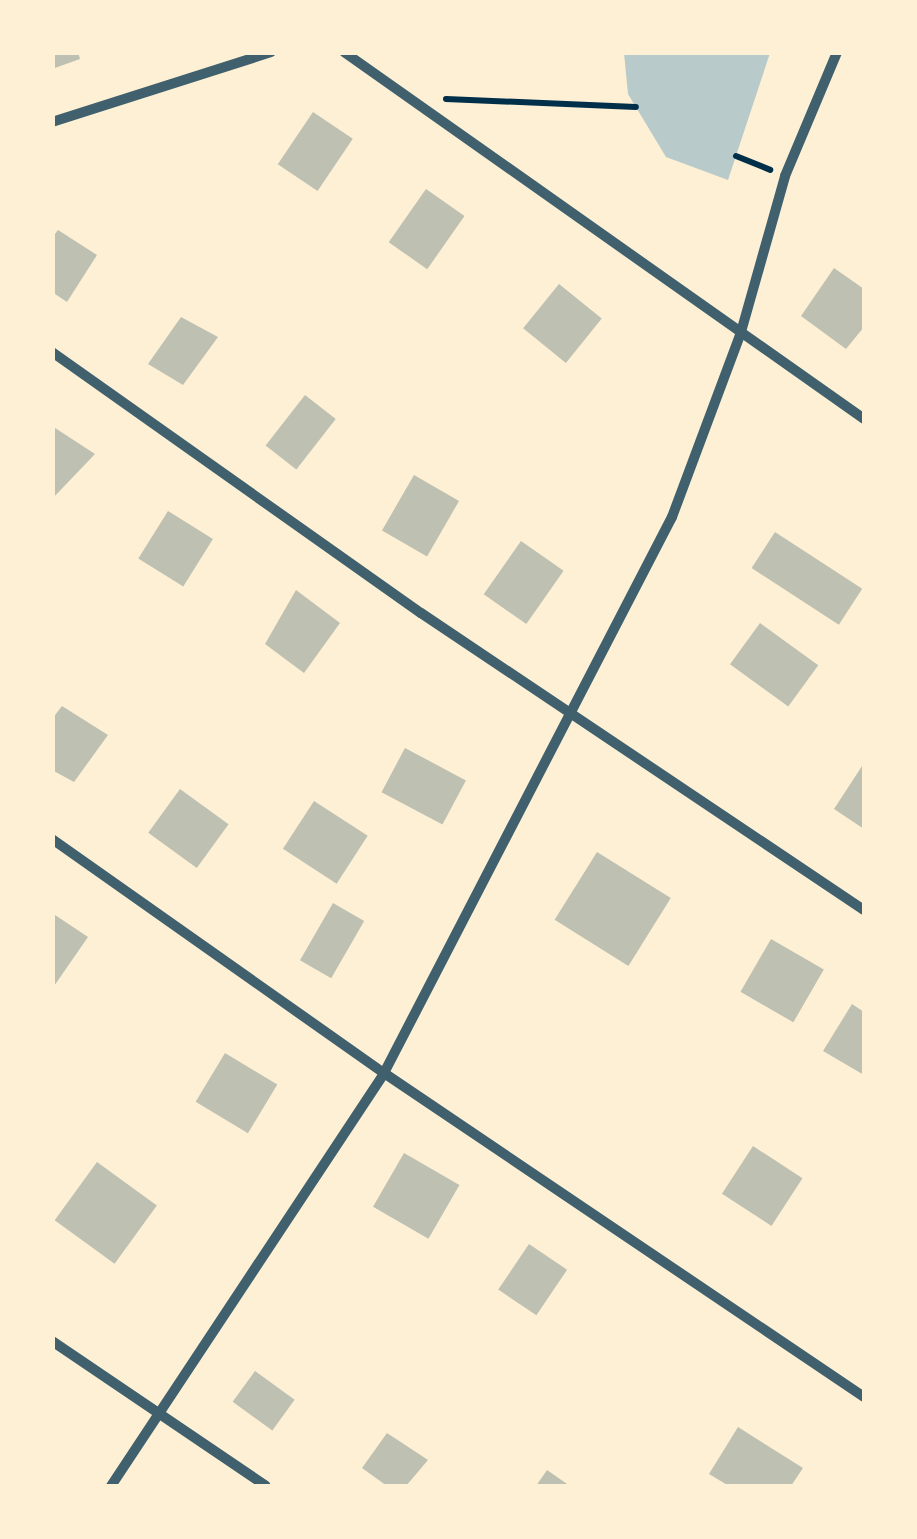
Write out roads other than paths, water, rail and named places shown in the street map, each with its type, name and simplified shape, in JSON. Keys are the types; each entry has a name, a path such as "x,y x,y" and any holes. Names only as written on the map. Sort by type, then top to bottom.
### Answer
{"street":[{"path":"52,122 271,52"},
{"path":"344,52 864,419"},
{"path":"110,1486 384,1073 672,518 740,332 785,176 837,52"},
{"path":"52,352 422,613 864,910"},
{"path":"52,839 384,1073 864,1398"},
{"path":"52,1340 266,1486"}]}
